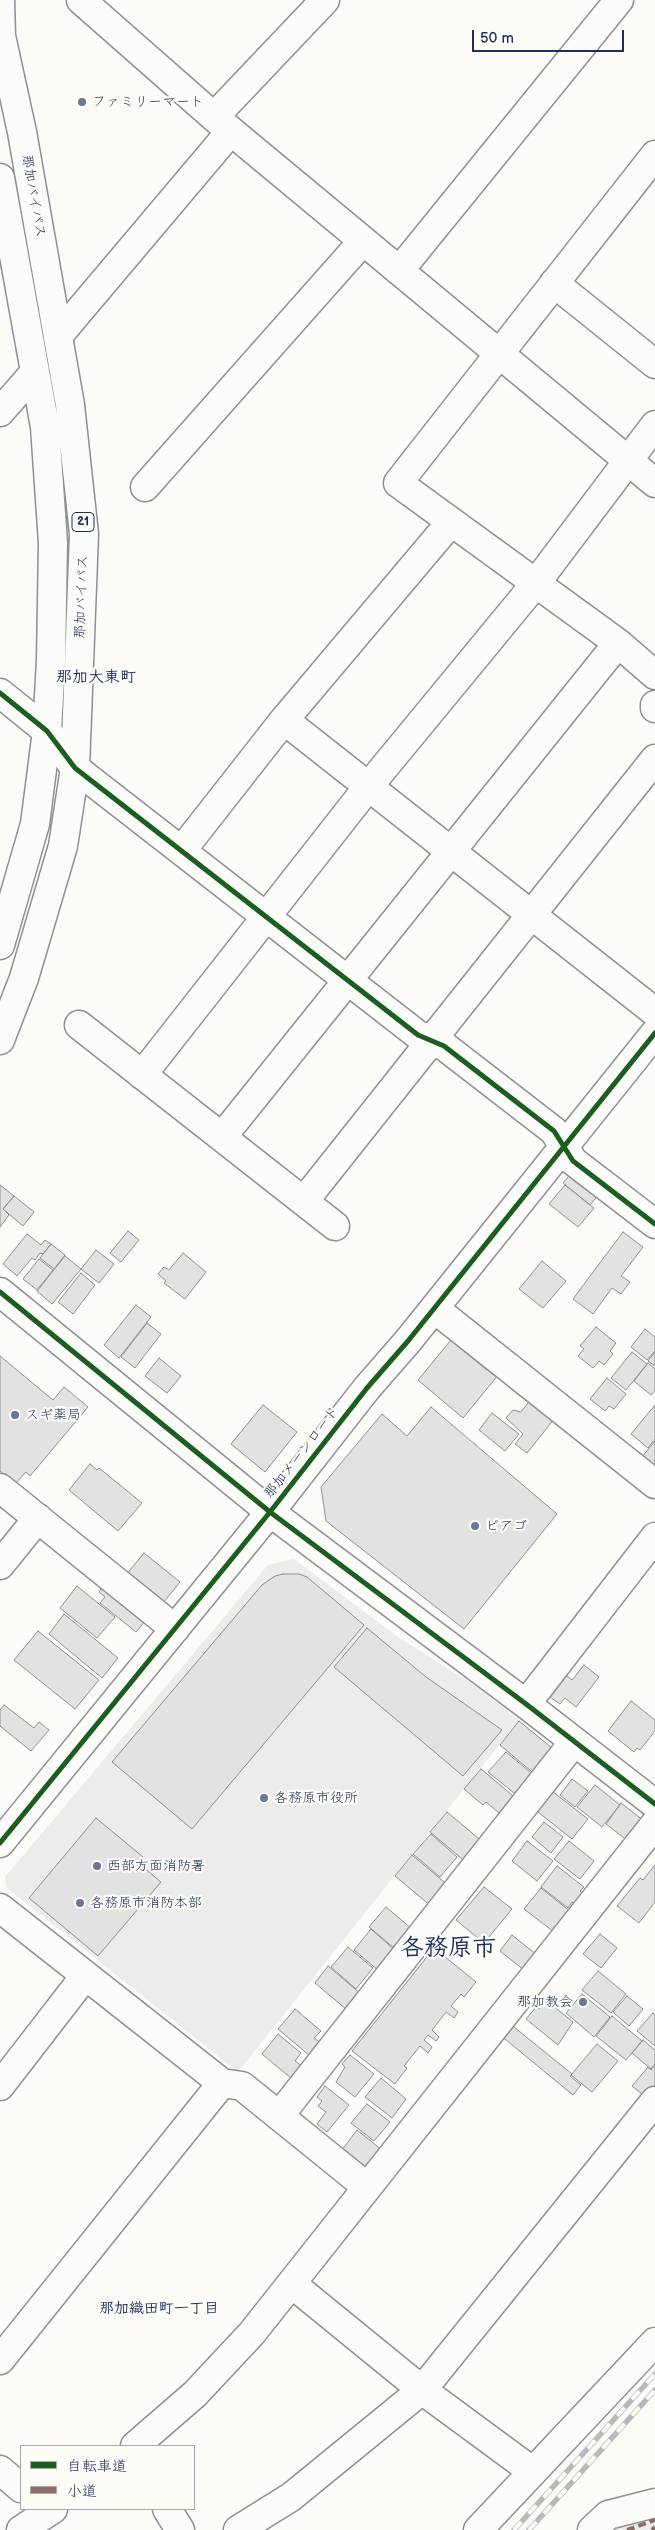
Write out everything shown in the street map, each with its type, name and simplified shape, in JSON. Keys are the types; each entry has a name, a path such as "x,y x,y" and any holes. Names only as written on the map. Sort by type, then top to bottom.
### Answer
{"main road":[{"name":"那加バイパス","path":"0,0 2,36 22,132 70,405 84,534 74,768 60,855 24,978 0,1040"},
{"path":"81,0 222,124 655,483"},
{"path":"58,336 222,124 325,0"},
{"path":"400,271 619,0"},
{"path":"655,155 398,484 618,643 655,675"},
{"name":"那加バイパス","path":"0,178 45,427 53,543 52,660 47,731 35,824 0,945"},
{"path":"145,487 363,240"},
{"path":"554,284 655,364"},
{"path":"0,412 34,373"},
{"path":"142,1075 368,787 536,583 655,425"},
{"path":"182,850 284,720 451,522"},
{"path":"222,1137 449,851 618,643"},
{"path":"0,693 47,731 74,768 418,1035 444,1046 554,1131 573,1161 655,1224"},
{"path":"284,720 655,1012"},
{"path":"304,1201 655,759"},
{"path":"79,1025 335,1226"},
{"name":"那加メーンロード","path":"0,1843 270,1512 366,1388 435,1308 655,1033"},
{"path":"0,1292 270,1512 526,1704 655,1804"},
{"path":"435,1308 655,1484"},
{"path":"0,1488 174,1629"},
{"path":"0,1565 38,1518"},
{"path":"526,1704 655,1537"},
{"path":"279,2116 574,1742"},
{"path":"135,2445 196,2394 252,2333 655,1824"},
{"path":"0,1908 222,2083 242,2086 367,2187"},
{"path":"0,2086 86,1976"},
{"path":"0,2360 222,2083"},
{"path":"238,2530 292,2497 422,2390 655,2101"},
{"path":"292,2284 422,2390 532,2472"},
{"path":"478,2530 655,2342"},
{"path":"0,2470 20,2487"},
{"path":"592,2530 608,2515 655,2503"},
{"path":"168,2510 180,2530"},
{"path":"21,2530 52,2515"}],"shaded area":[{"name":"各務原市役所","path":"294,1559 398,1637 478,1688 519,1720 238,2072 6,1887 5,1877 268,1565"},
{"path":"655,2513 655,2530 608,2530 616,2523"}],"building":[{"path":"573,1171 600,1193 590,1205 563,1183"},
{"path":"0,1185 14,1196 3,1209 9,1215 0,1227"},
{"path":"565,1185 594,1208 578,1227 549,1204"},
{"path":"14,1196 34,1212 23,1226 3,1209"},
{"path":"128,1231 139,1240 121,1262 110,1253"},
{"path":"623,1232 643,1247 621,1276 630,1282 621,1294 612,1288 593,1314 573,1299"},
{"path":"27,1234 41,1245 45,1240 51,1244 35,1260 32,1258 17,1276 3,1264"},
{"path":"51,1244 65,1255 54,1269 40,1258"},
{"path":"96,1250 114,1264 99,1283 81,1269"},
{"path":"183,1253 206,1272 185,1299 164,1283 166,1281 158,1274 164,1267 169,1270"},
{"path":"65,1256 81,1269 52,1304 37,1291"},
{"path":"39,1259 53,1270 37,1290 23,1279"},
{"path":"542,1261 566,1281 543,1308 519,1289"},
{"path":"81,1273 95,1285 73,1314 58,1302"},
{"path":"136,1305 151,1317 119,1358 104,1345"},
{"path":"147,1323 161,1334 135,1368 121,1357"},
{"path":"596,1327 616,1343 610,1351 613,1354 604,1365 599,1361 593,1368 578,1356 584,1349 580,1346"},
{"path":"645,1329 655,1337 655,1351 647,1360 631,1347"},
{"path":"451,1340 487,1370 490,1366 499,1374 463,1418 418,1380"},
{"path":"632,1352 647,1364 626,1390 611,1378"},
{"path":"655,1352 655,1366 648,1361"},
{"path":"0,1356 53,1400 64,1387 88,1407 30,1476 26,1472 15,1484 0,1471"},
{"path":"159,1358 181,1376 167,1393 145,1376"},
{"path":"648,1363 655,1369 655,1390 651,1395 634,1381"},
{"path":"607,1378 626,1394 614,1409 609,1406 605,1411 590,1399"},
{"path":"531,1399 555,1418 527,1453 515,1444 523,1434 506,1418 513,1410 521,1412"},
{"path":"263,1405 297,1432 265,1472 231,1444"},
{"path":"655,1405 655,1439 648,1448 631,1434"},
{"path":"431,1407 557,1514 464,1629 326,1521 321,1487 382,1414 407,1436"},
{"path":"492,1413 519,1434 505,1451 479,1430"},
{"path":"655,1441 655,1467 642,1457"},
{"path":"90,1464 97,1470 99,1468 142,1503 118,1531 69,1490"},
{"path":"144,1553 180,1582 163,1603 125,1576"},
{"path":"299,1574 307,1577 364,1625 192,1829 112,1762 262,1585 275,1576"},
{"path":"104,1585 146,1620 136,1632 100,1603 105,1597 99,1592"},
{"path":"77,1586 115,1617 97,1638 60,1608"},
{"path":"64,1614 118,1658 102,1678 49,1634"},
{"path":"367,1628 426,1677 502,1730 463,1776 334,1667"},
{"path":"38,1631 99,1680 75,1709 14,1660"},
{"path":"584,1665 599,1677 576,1707 565,1698 560,1704 547,1695 560,1670 572,1680"},
{"path":"631,1701 655,1720 655,1731 640,1750 637,1748 634,1752 608,1731"},
{"path":"4,1705 34,1728 39,1722 49,1730 31,1751 0,1726 0,1710"},
{"path":"519,1721 552,1748 537,1776 500,1745"},
{"path":"506,1752 536,1777 519,1797 488,1772"},
{"path":"481,1769 518,1800 504,1817 486,1802 483,1805 464,1789"},
{"path":"572,1779 588,1791 575,1807 560,1795"},
{"path":"595,1785 620,1805 602,1827 577,1807"},
{"path":"548,1788 588,1819 572,1839 533,1808"},
{"path":"621,1803 644,1821 628,1841 606,1824"},
{"path":"447,1812 484,1843 467,1863 430,1832"},
{"path":"96,1818 143,1857 138,1863 161,1882 98,1956 29,1898"},
{"path":"544,1822 563,1837 551,1853 532,1837"},
{"path":"431,1834 457,1857 440,1877 413,1854"},
{"path":"527,1841 553,1861 537,1881 512,1861"},
{"path":"569,1841 594,1861 580,1879 554,1859"},
{"path":"412,1855 449,1886 432,1907 395,1876"},
{"path":"655,1865 655,1902 639,1923 617,1906 640,1878 643,1880"},
{"path":"557,1866 584,1887 580,1891 585,1895 577,1905 572,1902 568,1908 541,1887"},
{"path":"484,1887 512,1909 484,1943 456,1920"},
{"path":"541,1888 571,1912 554,1932 524,1909"},
{"path":"386,1907 411,1928 394,1948 369,1927"},
{"path":"371,1929 396,1951 379,1971 354,1950"},
{"path":"600,1934 617,1948 601,1968 583,1954"},
{"path":"512,1935 537,1955 525,1971 500,1951"},
{"path":"348,1947 373,1968 356,1989 331,1967"},
{"path":"434,1948 476,1982 464,1997 461,1994 451,2006 458,2012 454,2018 446,2012 432,2030 439,2037 436,2041 428,2035 424,2040 432,2047 428,2053 420,2046 404,2066 407,2068 395,2084 352,2051"},
{"path":"328,1966 361,1994 347,2010 315,1983"},
{"path":"598,1971 626,1994 611,2013 582,1990"},
{"path":"582,1994 610,2017 594,2037 566,2013"},
{"path":"627,1996 643,2009 629,2026 613,2012"},
{"path":"546,2000 573,2022 558,2045 526,2019 536,2007 539,2009"},
{"path":"295,2009 321,2031 314,2038 321,2043 310,2056 278,2029"},
{"path":"653,2013 655,2015 655,2046 637,2031"},
{"path":"612,2016 642,2041 626,2060 596,2036"},
{"path":"509,2023 572,2074 570,2076 581,2085 573,2095 500,2035"},
{"path":"278,2034 301,2053 295,2061 303,2067 292,2079 262,2054"},
{"path":"643,2040 655,2050 655,2064 651,2069 632,2053"},
{"path":"597,2044 618,2061 592,2092 571,2075"},
{"path":"350,2055 374,2074 355,2097 336,2082 345,2067 342,2064"},
{"path":"655,2065 655,2087 646,2097 632,2086 648,2067 651,2070"},
{"path":"381,2078 406,2099 392,2118 365,2097"},
{"path":"325,2086 349,2105 327,2132 317,2124 326,2112 318,2106 322,2101 317,2097"},
{"path":"367,2104 390,2122 374,2141 351,2123"},
{"path":"357,2130 382,2150 367,2169 342,2150"}],"railway":[{"path":"514,2530 655,2374"},
{"path":"529,2530 655,2390"}],"marked path":[{"path":"627,2530 655,2520"},
{"path":"652,2530 655,2527"}],"cycle path":[{"path":"0,693 47,731 75,768 418,1035 444,1046 554,1131 573,1161 655,1224"},
{"path":"0,1843 270,1512 367,1388 408,1341 655,1033"},
{"path":"0,1292 270,1512 526,1704 655,1804"}],"place":[{"name":"ファミリーマート","path":"82,102"},
{"name":"スギ薬局","path":"15,1415"},
{"name":"ピアゴ","path":"475,1526"},
{"name":"各務原市役所","path":"264,1798"},
{"name":"西部方面消防署","path":"97,1866"},
{"name":"各務原市消防本部","path":"80,1903"},
{"name":"那加教会","path":"583,2002"}],"district":[{"name":"那加大東町","path":"96,678"},
{"name":"各務原市","path":"448,1949"},
{"name":"那加織田町一丁目","path":"159,2309"}]}
